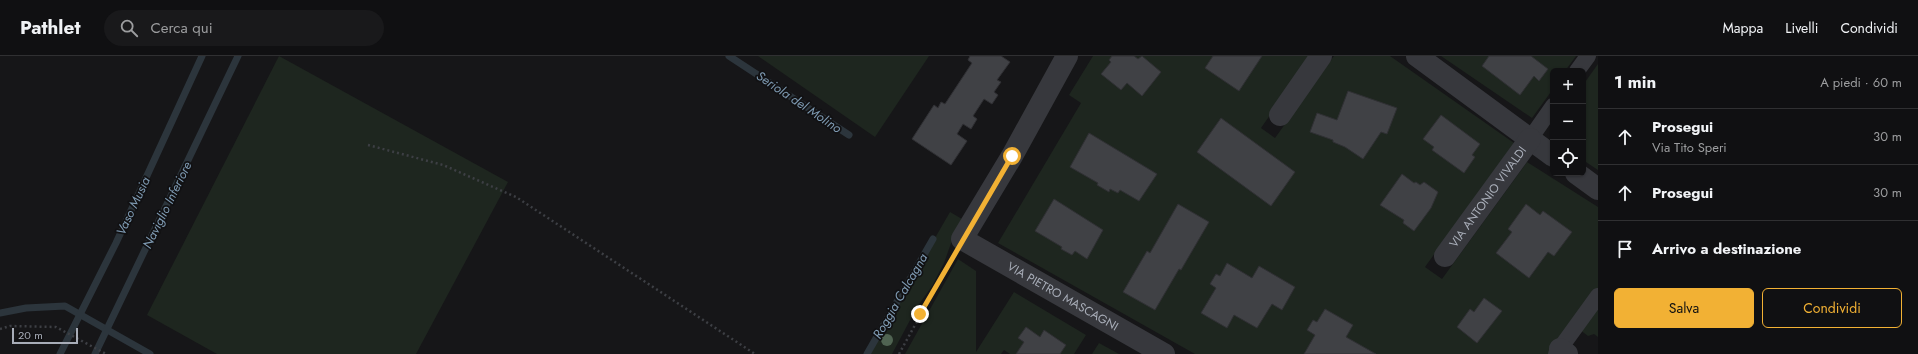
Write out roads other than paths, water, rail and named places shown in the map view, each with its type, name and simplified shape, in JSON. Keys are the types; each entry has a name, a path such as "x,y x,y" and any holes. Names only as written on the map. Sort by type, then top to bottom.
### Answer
{"street":[{"name":"VIA PIETRO MASCAGNI","path":"1067,56 1012,156 962,239 1164,354"},
{"path":"1280,115 1321,56"},
{"name":"VIA ANTONIO VIVALDI","path":"1417,56 1550,154"},
{"path":"1579,68 1588,56"},
{"path":"1530,139 1550,110"},
{"name":"VIA ANTONIO VIVALDI","path":"1446,256 1530,139"},
{"path":"1580,176 1598,189"},
{"path":"1561,352 1598,296"}],"waterway":[{"name":"Vaso Musia","path":"60,354 116,243 202,56"},
{"name":"Naviglio Inferiore","path":"95,354 238,56"},
{"name":"Seriola del Molino","path":"729,56 849,135"},
{"name":"Roggia Calcagna","path":"867,354 933,239"},
{"name":"Vaso Musia","path":"0,313 26,308 65,306 150,354"}]}
